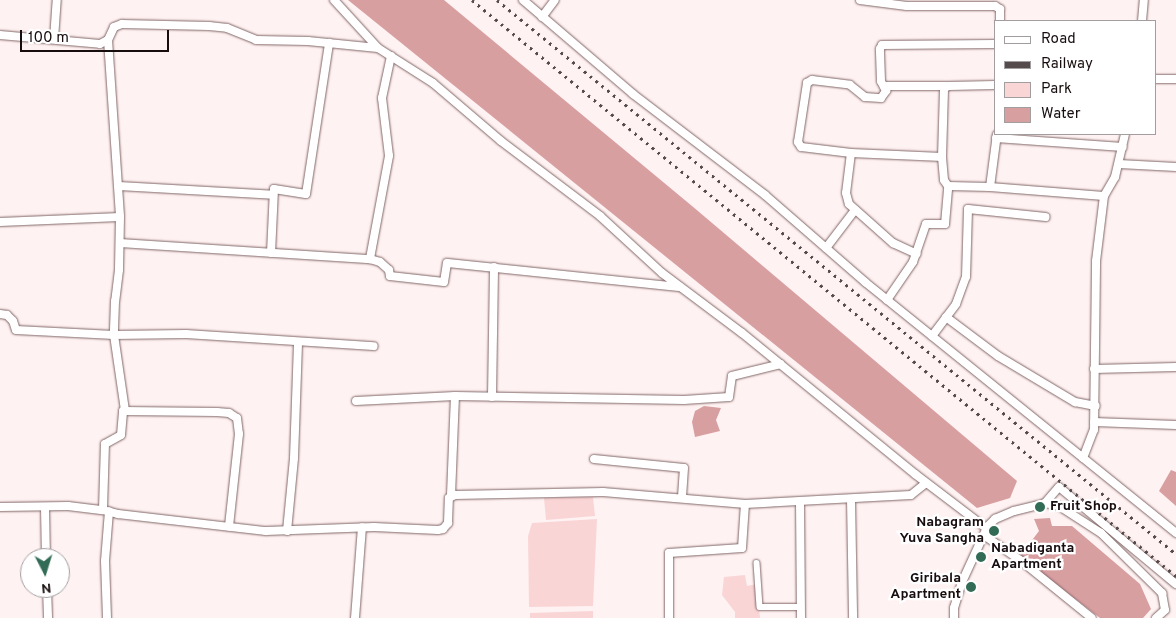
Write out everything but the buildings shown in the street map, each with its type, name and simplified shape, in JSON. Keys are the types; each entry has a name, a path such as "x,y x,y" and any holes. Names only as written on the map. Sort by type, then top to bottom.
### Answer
{"street":[{"path":"54,39 57,0"},
{"path":"334,0 378,48 433,82 501,141 600,216 680,288 781,364 1092,618"},
{"path":"523,0 633,94 765,195 887,300 1176,533"},
{"path":"542,18 555,0"},
{"path":"864,0 907,6 994,6 1000,9 1000,20"},
{"path":"1142,20 1144,0"},
{"path":"107,618 105,444 121,435 122,416 126,410 114,335 120,217 119,186 111,110 108,40 114,27 122,24 209,26 227,28 256,40 329,43 378,48"},
{"path":"0,35 100,44 108,40"},
{"path":"271,253 274,189 306,194 329,43"},
{"path":"942,157 851,152 805,148 798,145 807,83 812,80 850,85 865,97 878,99 885,95 880,57 882,45 994,44"},
{"path":"370,260 388,156 382,98 391,56"},
{"path":"1156,79 1176,79"},
{"path":"884,86 994,85"},
{"path":"887,300 917,254 926,224 942,226 945,224 948,186 944,180 942,157 944,90 946,86"},
{"path":"1083,458 1094,430 1096,406 1094,369 1096,261 1104,196 1119,164 1125,135"},
{"path":"990,186 996,136 1123,147"},
{"path":"851,152 846,193 849,204 893,243 917,254"},
{"path":"1119,164 1176,167"},
{"path":"119,186 273,194"},
{"path":"948,186 990,186 1104,196"},
{"path":"932,336 959,298 966,277 968,209 1046,217"},
{"path":"826,248 854,210"},
{"path":"0,222 120,217"},
{"path":"120,243 370,260 389,270 390,276 444,282 448,263 680,288"},
{"path":"492,397 494,267"},
{"path":"0,314 7,315 16,330 114,335 186,334 298,343 374,346"},
{"path":"946,317 998,356 1075,402 1096,406"},
{"path":"287,531 294,458 298,343"},
{"path":"356,400 456,396 684,400 729,397 732,376 781,364"},
{"path":"1094,369 1176,367"},
{"path":"0,507 87,506 177,521 258,531 362,528 443,529 448,522 448,503 451,495 456,396"},
{"path":"126,410 217,412 229,413 237,418 238,434 229,526"},
{"path":"1094,422 1176,426"},
{"path":"594,458 684,468 682,497"},
{"path":"451,495 603,492 682,497 745,504 911,495 926,483"},
{"path":"1045,503 1059,487 1176,584"},
{"path":"851,499 853,618"},
{"path":"800,502 801,618"},
{"path":"954,618 954,608 962,582 985,532 995,520 1014,511 1045,503 1059,506 1100,533 1162,592 1164,610 1156,618"},
{"path":"669,618 669,553 742,548 745,504"},
{"path":"45,507 46,548"},
{"path":"355,618 362,528"},
{"path":"757,564 760,608 801,607"},
{"path":"47,598 48,618"}],"green space":[{"path":"593,497 595,516 546,520 544,498"},
{"path":"597,519 593,606 529,607 528,536 532,523"},
{"path":"745,575 747,586 757,584 760,618 735,618 735,612 722,595 724,577"},
{"path":"593,611 593,618 530,618 530,613"}],"water":[{"path":"348,0 444,0 692,206 1017,481 1010,498 977,508"},
{"path":"704,406 721,408 716,420 720,431 695,437 692,422 695,411"},
{"path":"1171,470 1176,472 1176,506 1159,491"},
{"path":"1050,518 1052,526 1072,526 1140,584 1151,609 1143,618 1100,618 1020,556 1039,531 1034,519"}],"railway":[{"path":"472,0 1176,576"},
{"path":"497,0 1176,554"}],"place":[{"name":"Fruit Shop","path":"1040,507"},
{"name":"Nabagram Yuva Sangha","path":"994,531"},
{"name":"Nabadiganta Apartment","path":"981,557"},
{"name":"Giribala Apartment","path":"971,587"}]}
